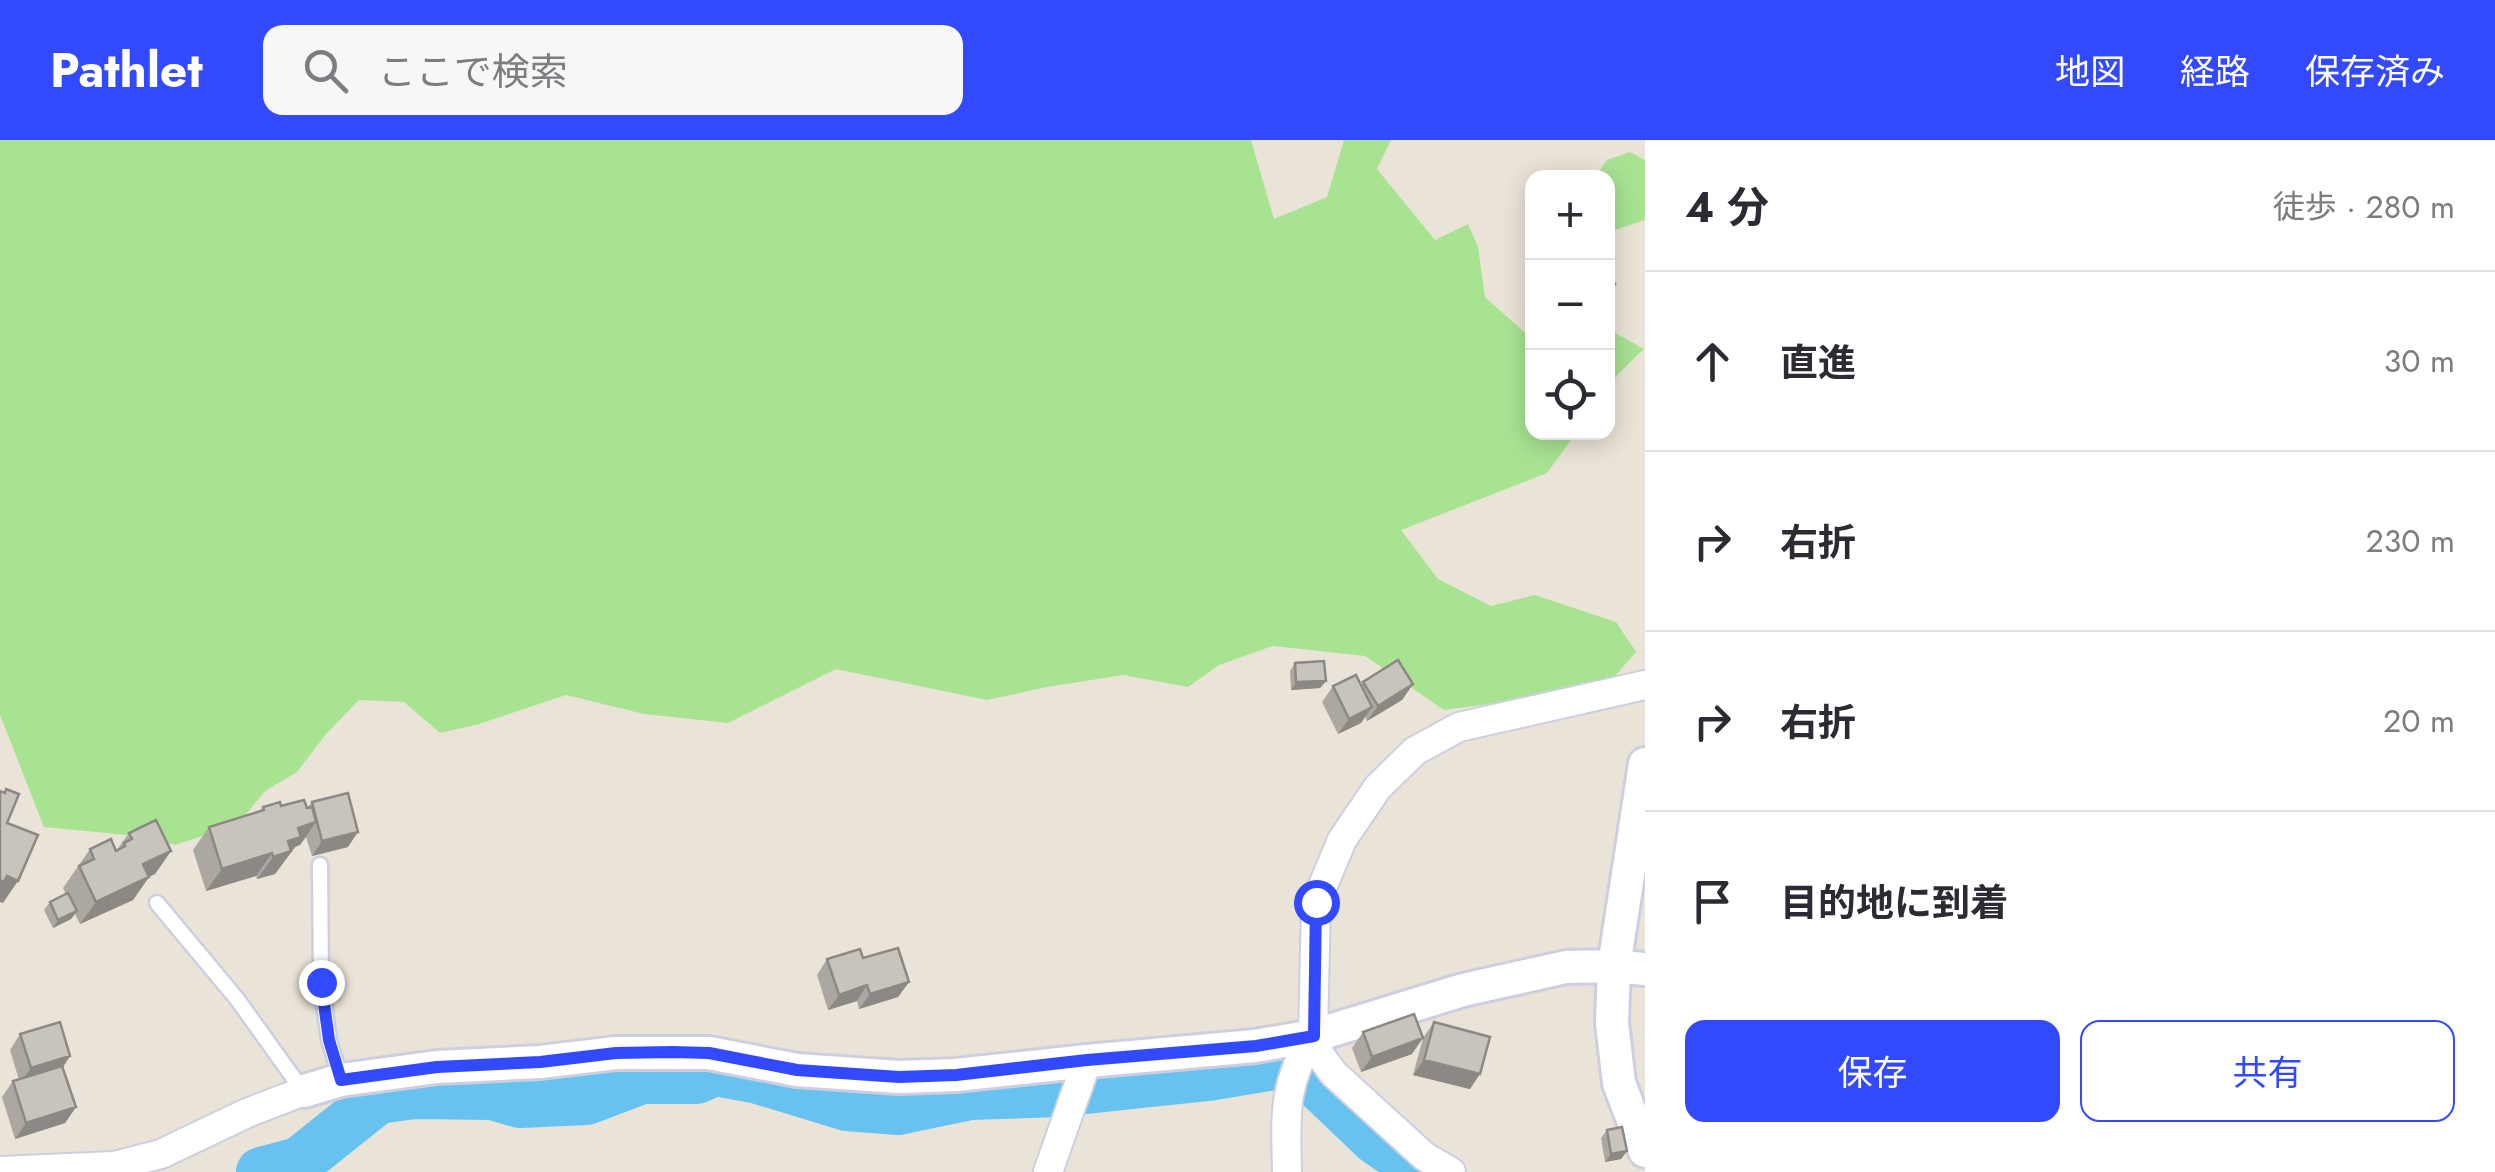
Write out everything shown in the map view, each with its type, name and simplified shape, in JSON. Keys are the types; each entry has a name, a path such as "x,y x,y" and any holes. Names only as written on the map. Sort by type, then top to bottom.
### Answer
{"street":[{"path":"1451,1172 1424,1156 1334,1074 1320,1054 1314,1036 1316,902 1342,840 1378,787 1415,751 1459,728 1645,684"},
{"path":"1645,764 1630,968 1612,1023 1620,1083 1645,1151"},
{"path":"0,1171 114,1166 160,1154 247,1112 304,1091 341,1080 437,1067 672,1052 709,1053 797,1070 899,1077 1080,1080 1314,1036 1463,990 1566,967 1630,968"},
{"path":"1287,1172 1290,1088 1298,1061 1314,1036"},
{"path":"1048,1172 1080,1080"}],"lane":[{"path":"320,865 321,982 329,1040 341,1080"},
{"path":"156,903 237,999 304,1091"}],"green space":[{"path":"0,140 1251,140 1274,219 1327,197 1344,140 1391,140 1377,169 1435,240 1468,224 1478,247 1485,297 1525,333 1525,440 1571,440 1547,473 1401,530 1438,579 1491,606 1535,595 1616,622 1636,652 1608,684 1444,710 1365,656 1273,646 1219,665 1188,687 1123,675 987,700 836,669 728,723 644,714 566,695 440,733 404,702 359,700 297,772 265,791 237,825 175,845 148,837 44,827 0,715"},
{"path":"1630,152 1645,160 1645,220 1615,230 1615,170 1600,170 1607,160"},
{"path":"1615,333 1644,349 1615,378"}],"building":[{"path":"1398,660 1413,684 1378,706 1363,682"},
{"path":"1324,661 1326,681 1296,682 1295,663"},
{"path":"1356,675 1372,707 1349,719 1333,686"},
{"path":"6,789 19,794 7,823 38,835 18,881 7,876 4,882 0,880 0,791 5,793"},
{"path":"348,793 358,832 322,841 312,802"},
{"path":"304,800 307,808 312,807 316,822 298,828 301,837 288,841 291,851 222,869 209,827 280,802 281,806"},
{"path":"156,820 171,851 143,864 149,877 96,902 79,866 94,859 90,849 111,839 116,851 132,839 129,833"},
{"path":"68,893 77,911 58,920 50,902"},
{"path":"898,948 909,982 870,994 867,985 839,995 827,959 860,949 863,958"},
{"path":"1414,1014 1423,1038 1372,1057 1363,1032"},
{"path":"60,1022 70,1056 31,1068 20,1034"},
{"path":"1434,1022 1490,1037 1480,1074 1424,1060"},
{"path":"62,1066 76,1107 26,1123 13,1081"},
{"path":"1622,1127 1627,1151 1611,1154 1607,1130"}],"waterway":[{"path":"261,1172 299,1162 378,1099 415,1094 492,1095 520,1103 587,1100 642,1079 697,1079 715,1071 758,1079 847,1106 898,1110 970,1095 1058,1092 1287,1063 1308,1075 1375,1139 1422,1172"}],"route":[{"path":"321,982 329,1040 341,1080 437,1067 672,1052 709,1053 797,1070 899,1077 956,1075 1256,1046 1314,1036 1316,902"}]}
